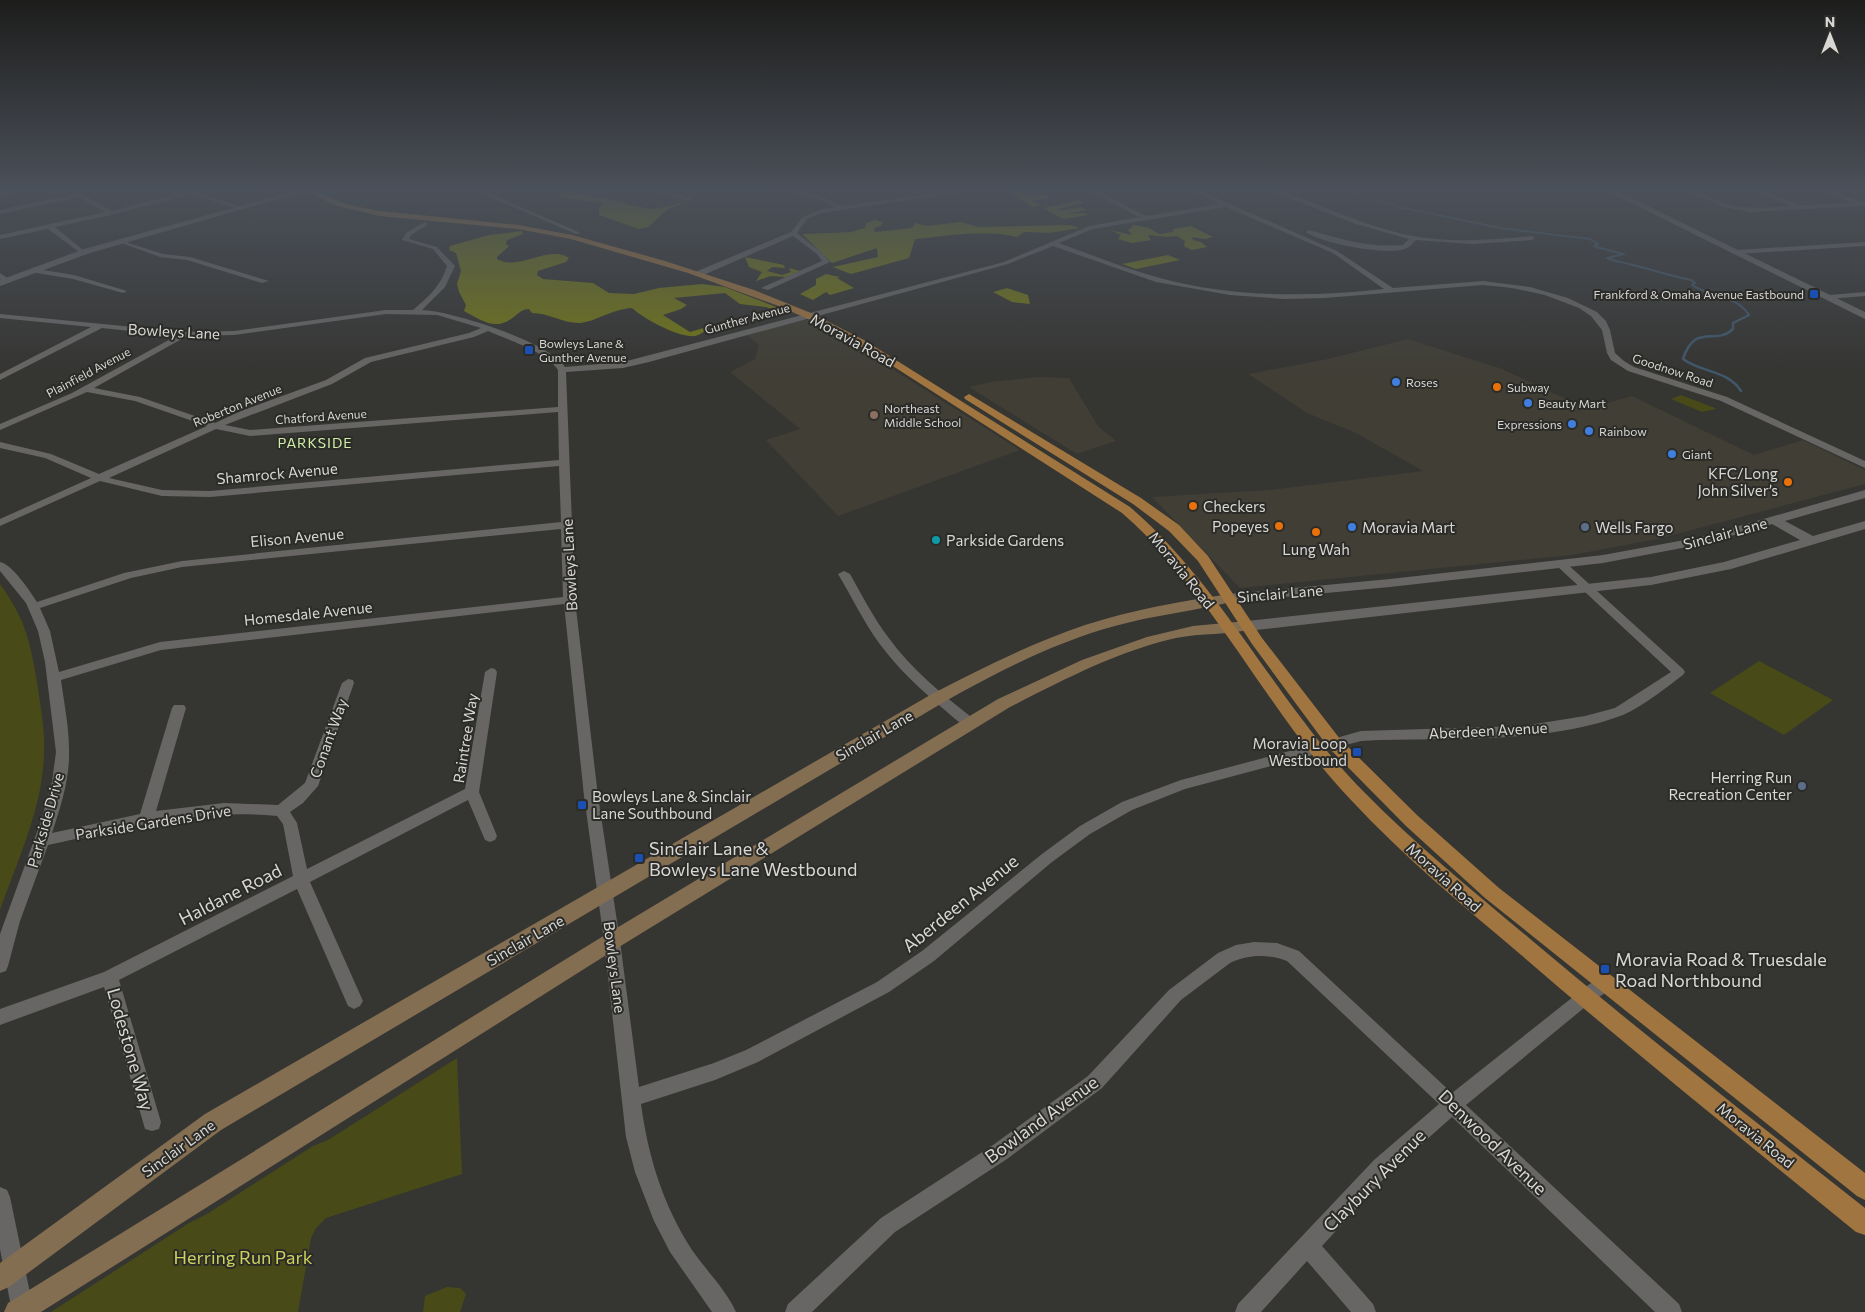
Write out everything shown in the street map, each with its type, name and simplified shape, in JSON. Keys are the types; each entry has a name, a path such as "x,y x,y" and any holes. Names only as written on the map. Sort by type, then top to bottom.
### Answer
{"main road":[{"name":"Moravia Road","path":"620,250 765,288 880,342 1143,505 1174,528 1191,545 1230,598 1238,627 1265,682 1325,746 1357,795 1413,849 1584,998 1865,1223"},
{"name":"Moravia Road","path":"633,250 703,272 755,293 815,313 876,351 1126,510 1162,540 1208,601 1238,627"},
{"name":"Sinclair Lane","path":"7,1273 213,1122 938,698 999,666 1090,629 1156,611 1230,598"},
{"name":"Sinclair Lane","path":"21,1311 612,941 1004,703 1061,675 1116,653 1175,634 1238,627"},
{"name":"Moravia Road","path":"1325,746 1358,770 1449,856 1492,893 1865,1188"}],"street":[{"path":"2,279 34,270 88,250"},
{"path":"146,250 162,256 188,258 265,281"},
{"path":"416,311 436,294 451,266 437,250"},
{"path":"703,272 755,250"},
{"path":"765,288 826,262 816,250"},
{"name":"Gunther Avenue","path":"562,370 624,365 1006,263 1039,250"},
{"name":"Goodnow Road","path":"1073,250 1152,278 1218,291 1270,296 1302,297 1471,284 1521,287 1551,295 1585,309 1596,316 1605,328 1609,351 1626,366 1644,374 1723,398 1865,465"},
{"path":"1331,250 1392,290"},
{"path":"1732,250 1865,316"},
{"path":"1736,252 1765,250"},
{"path":"34,270 74,277 123,291"},
{"path":"1829,297 1865,294"},
{"name":"Bowleys Lane","path":"0,316 185,334 234,333 375,313 416,311 452,316 489,328 546,354 559,365 562,370 564,409 564,463 570,600 590,796 612,941 636,1137 661,1214 677,1245 698,1277 726,1312"},
{"path":"0,326 16,318"},
{"path":"0,377 100,326"},
{"name":"Roberton Avenue","path":"0,523 244,413 329,382 375,358 489,328"},
{"name":"Plainfield Avenue","path":"0,427 85,389 185,334"},
{"name":"Chatford Avenue","path":"85,389 137,399 215,426 243,432 264,433 564,409"},
{"name":"Shamrock Avenue","path":"0,445 62,461 99,478 162,493 210,494 564,463"},
{"name":"Sinclair Lane","path":"1230,598 1561,564 1661,549 1865,494"},
{"path":"1774,520 1812,541"},
{"name":"Elison Avenue","path":"35,606 128,575 182,564 567,525"},
{"name":"Sinclair Lane","path":"1238,627 1589,589 1701,571 1865,525"},
{"name":"Aberdeen Avenue","path":"631,1098 715,1071 752,1056 883,987 928,956 1047,858 1085,830 1128,806 1181,785 1356,737 1379,734 1523,731 1585,721 1620,711 1679,672 1561,564"},
{"name":"Parkside Drive","path":"0,566 10,574 35,606 44,630 54,678 63,745 57,792 42,840 13,917 0,966"},
{"path":"844,574 883,639 898,658 938,698 970,723"},
{"name":"Homesdale Avenue","path":"54,678 160,646 570,600"},
{"name":"Raintree Way","path":"490,836 472,792 491,672"},
{"name":"Conant Way","path":"281,811 298,799 311,786 348,683"},
{"path":"146,820 179,708"},
{"name":"Haldane Road","path":"0,1017 110,977 472,792"},
{"name":"Parkside Gardens Drive","path":"42,840 146,820 218,809 253,808 281,811"},
{"path":"281,811 290,823 301,880 354,1001"},
{"name":"Bowland Avenue","path":"796,1312 888,1225 1000,1152 1095,1082 1176,995 1224,958 1236,952 1254,949 1277,950 1293,956 1313,972"},
{"name":"Denwood Avenue","path":"1313,972 1671,1312"},
{"name":"Lodestone Way","path":"110,977 152,1122"},
{"name":"Claybury Avenue","path":"1246,1312 1381,1167 1453,1104 1584,998 1605,984"},
{"path":"0,1197 7,1273 21,1311"},
{"path":"1308,1246 1365,1312"}],"shaded area":[{"path":"450,250 504,250 497,259 506,262 524,261 552,254 561,255 569,258 566,262 538,271 537,275 543,279 593,283 609,293 634,294 659,288 702,284 725,287 789,312 784,314 766,307 740,304 725,293 674,298 687,305 663,315 690,332 709,328 695,336 680,334 662,327 632,308 579,323 532,313 529,309 522,311 508,321 496,324 489,323 464,311 466,305 457,284 461,271 456,253"},
{"path":"819,250 870,250 832,263"},
{"path":"877,250 911,250 909,258 851,274 833,267 878,257"},
{"path":"1168,255 1180,260 1136,269 1122,264"},
{"path":"745,257 784,265 785,268 772,267 767,271 782,275 791,272 789,268 800,271 786,277 771,276 756,281 762,272 749,267"},
{"path":"826,274 840,277 837,278 854,288 830,295 826,292 813,300 800,294 816,285 816,279"},
{"path":"1007,288 1028,295 1030,304 1012,302 993,292"},
{"name":"Northeast Middle School","path":"802,320 809,320 842,337 1020,450 838,516 766,440 800,429 730,372 755,359 759,345 747,335"},
{"path":"1408,339 1502,369 1587,409 1632,396 1754,455 1803,440 1865,470 1865,484 1658,539 1572,555 1240,588 1152,497 1269,490 1423,471 1356,433 1307,413 1248,374 1328,359"},
{"path":"1037,377 1069,378 1098,426 1116,441 1077,454 969,387 991,382"}],"green space":[{"path":"1681,395 1716,409 1702,412 1671,399"},
{"path":"0,584 21,619 29,642 37,682 44,741 43,771 35,811 0,910"},
{"path":"1759,661 1833,700 1784,735 1710,693"},
{"name":"Herring Run Park","path":"457,1058 462,1174 326,1218 316,1228 311,1238 298,1312 51,1312 189,1223 207,1214 313,1146 328,1140"},
{"path":"447,1287 460,1288 466,1294 460,1312 423,1312 425,1296"}],"waterway":[{"path":"1609,250 1624,254 1607,258 1691,280 1695,283 1692,285 1699,289 1730,300 1744,308 1749,315 1733,323 1733,329 1720,336 1706,336 1693,341 1683,359 1690,364 1722,375 1736,384 1741,391"}],"place":[{"name":"Frankford & Omaha Avenue Eastbound","path":"1814,294"},
{"name":"Bowleys Lane & Gunther Avenue","path":"529,350"},
{"name":"Roses","path":"1396,382"},
{"name":"Subway","path":"1497,387"},
{"name":"Beauty Mart","path":"1528,403"},
{"name":"Northeast Middle School","path":"874,415"},
{"name":"Expressions","path":"1572,424"},
{"name":"Rainbow","path":"1589,431"},
{"name":"Giant","path":"1672,454"},
{"name":"KFC/Long John Silver’s","path":"1788,482"},
{"name":"Checkers","path":"1193,506"},
{"name":"Popeyes","path":"1279,526"},
{"name":"Moravia Mart","path":"1352,527"},
{"name":"Wells Fargo","path":"1585,527"},
{"name":"Lung Wah","path":"1316,532"},
{"name":"Parkside Gardens","path":"936,540"},
{"name":"Moravia Loop Westbound","path":"1357,752"},
{"name":"Herring Run Recreation Center","path":"1802,786"},
{"name":"Bowleys Lane & Sinclair Lane Southbound","path":"582,805"},
{"name":"Sinclair Lane & Bowleys Lane Westbound","path":"639,858"},
{"name":"Moravia Road & Truesdale Road Northbound","path":"1605,969"}],"district":[{"name":"PARKSIDE","path":"315,442"}]}
